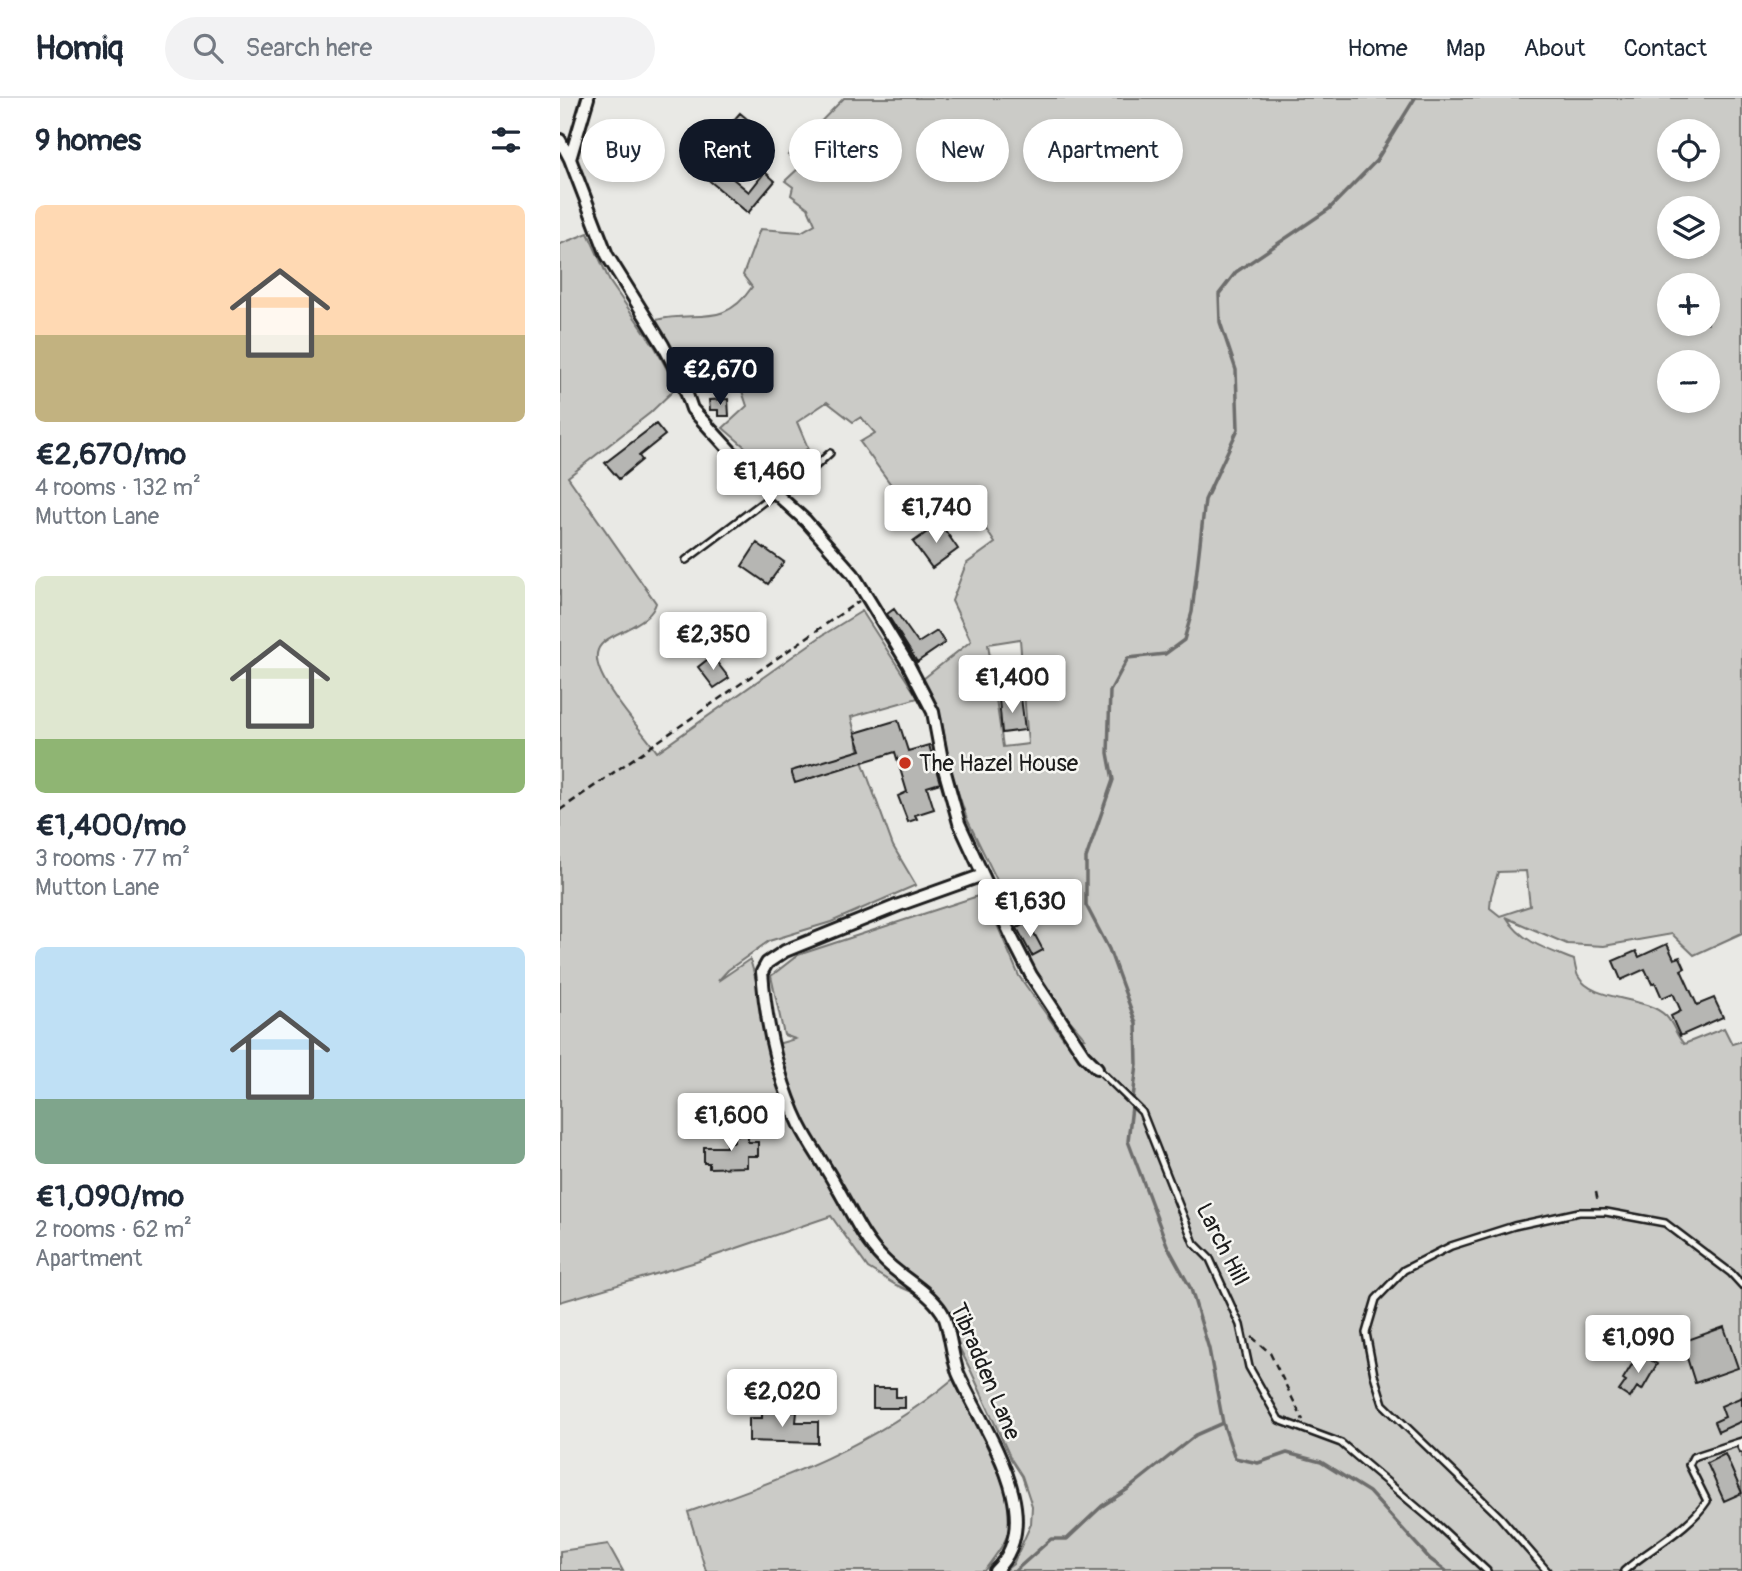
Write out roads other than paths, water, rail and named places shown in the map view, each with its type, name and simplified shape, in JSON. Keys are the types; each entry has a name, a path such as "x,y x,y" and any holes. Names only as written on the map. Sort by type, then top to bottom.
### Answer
{"street":[{"path":"570,159 588,98"},
{"name":"Larch Hill","path":"560,140 607,255 663,345 683,383 692,409 736,457 806,521 853,574 908,664 933,712 943,765 959,823 983,875 1031,975 1084,1055 1097,1068"},
{"name":"Tibradden Lane","path":"983,875 785,951 767,963 762,972 772,1047 801,1127 858,1228 882,1258 932,1299 944,1314 949,1344 958,1371 1015,1497 1015,1537 1005,1562 995,1571"}],"lane":[{"path":"686,560 774,492 794,486 830,453"},
{"name":"Larch Hill","path":"1097,1068 1142,1112 1194,1243 1210,1259 1240,1325 1249,1367 1279,1420 1341,1443 1487,1571"},
{"path":"1547,1571 1500,1517 1383,1404 1366,1333 1376,1299 1404,1270 1451,1246 1514,1226 1579,1212 1606,1212 1665,1223 1698,1246 1742,1285"},
{"path":"1624,1571 1695,1518 1707,1501 1689,1465 1693,1457 1741,1444"}],"waterway":[{"path":"1415,98 1376,161 1329,209 1236,272 1219,294 1220,322 1236,370 1238,429 1205,500 1192,612 1184,640 1165,654 1128,658 1110,691 1108,753 1113,780 1086,858 1086,905 1109,949 1136,1023 1137,1064 1128,1141 1167,1245 1191,1289 1209,1349 1223,1423 1235,1458 1258,1463 1287,1453 1321,1462 1369,1492 1430,1559 1446,1571"},
{"path":"1015,1571 1051,1539 1067,1539 1102,1506 1128,1489 1196,1435 1223,1423"}],"place":[{"name":"The Hazel House","path":"905,763"}]}
